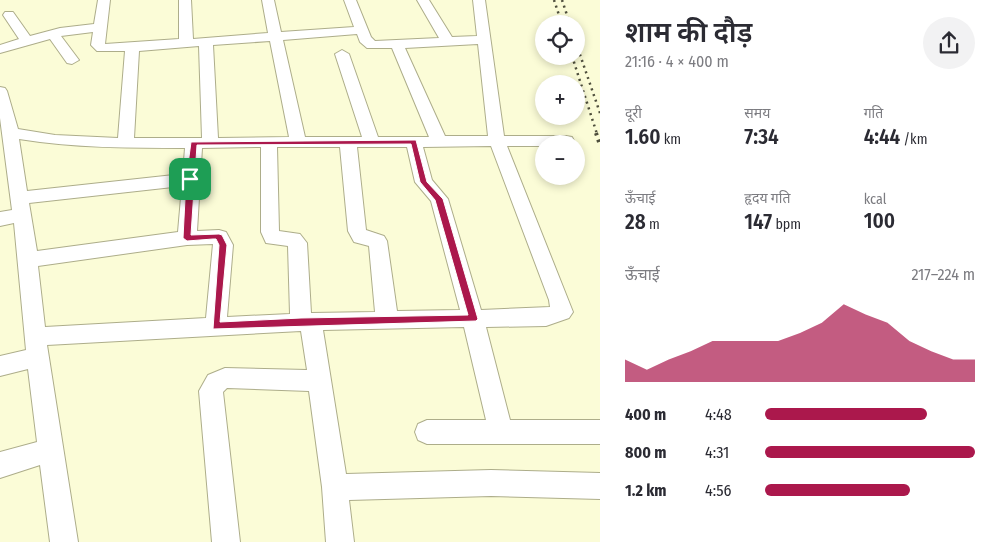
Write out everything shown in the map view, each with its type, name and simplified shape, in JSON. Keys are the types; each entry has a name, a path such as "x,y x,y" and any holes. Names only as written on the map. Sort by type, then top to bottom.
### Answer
{"street":[{"path":"104,0 98,46 102,48 362,30"},
{"path":"185,0 186,42"},
{"path":"268,0 298,142"},
{"path":"350,0 368,44 482,40"},
{"path":"423,0 447,41"},
{"path":"0,366 36,347 216,326 306,322 546,317 562,312 497,141 482,40 479,0"},
{"path":"9,15 26,41"},
{"path":"0,49 52,34 100,27"},
{"path":"52,34 72,60"},
{"path":"187,238 190,179 202,143 206,41"},
{"path":"397,44 439,142"},
{"path":"126,143 132,47"},
{"path":"342,54 372,142"},
{"path":"0,91 6,107 11,133 28,260 36,347 64,542"},
{"path":"11,133 54,140 126,143 535,141"},
{"path":"348,142 357,231 360,237 377,242 378,244 387,320"},
{"path":"414,142 424,182 439,199 473,319 501,432"},
{"path":"269,143 270,232 273,238 293,239 297,243 306,322 318,381 335,487 340,542"},
{"path":"0,218 20,207 190,179"},
{"path":"28,260 187,238 219,237 223,245 216,326"},
{"path":"226,542 211,391 214,384 218,380 225,378 318,381"},
{"path":"427,432 600,432"},
{"path":"0,465 51,450"},
{"path":"335,487 491,483 600,486"}],"railway":[{"path":"554,0 559,15"},
{"path":"562,0 567,15"},
{"path":"575,65 597,134"},
{"path":"584,65 600,113"},
{"path":"596,133 600,145"}],"route":[{"path":"414,142 422,178 439,199 473,319 301,322 216,326 223,245 219,237 187,238 190,179 194,143 414,142"}]}
